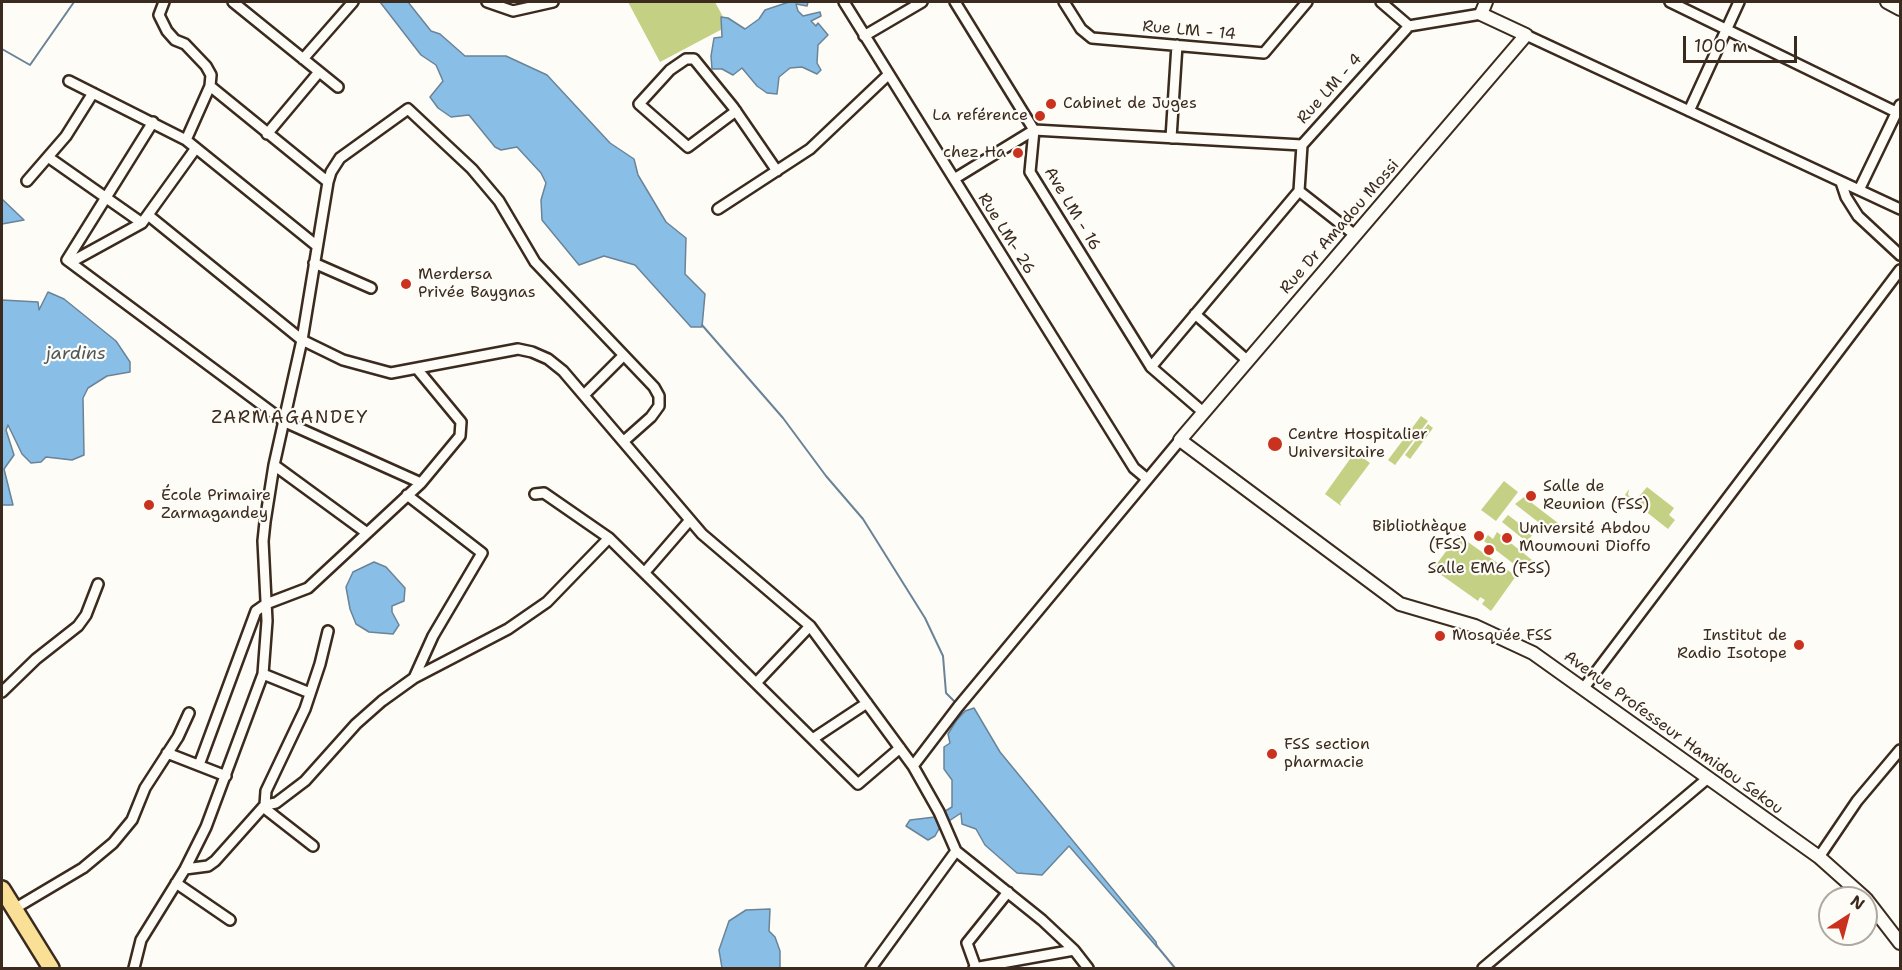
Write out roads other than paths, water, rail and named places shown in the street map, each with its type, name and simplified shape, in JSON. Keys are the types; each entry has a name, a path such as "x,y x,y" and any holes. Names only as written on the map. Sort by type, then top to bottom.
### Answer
{"highway":[{"path":"2,889 8,907 41,969"},
{"path":"8,907 51,969"}],"street":[{"path":"164,2 159,15 167,31 176,40 185,44 206,66 211,75 210,86 186,140"},
{"path":"233,2 338,87"},
{"path":"303,59 353,2"},
{"path":"487,2 521,11 553,2"},
{"name":"Rue LM- 26","path":"844,2 1134,468 1146,478"},
{"path":"864,36 922,2"},
{"path":"954,179 1034,130 955,2"},
{"name":"Rue LM - 14","path":"1064,2 1081,29 1092,38 1264,53 1307,2"},
{"path":"1381,2 1409,26 1481,14 1900,209"},
{"path":"1481,14 1486,2"},
{"path":"1670,2 1898,108 1859,190"},
{"path":"1689,111 1739,2"},
{"path":"1887,2 1900,9"},
{"name":"Rue LM - 4","path":"1034,130 1302,145 1409,26"},
{"name":"Rue Dr Amadou Mossi","path":"1180,440 1526,35"},
{"path":"1171,138 1178,45"},
{"path":"736,111 688,147 639,104 670,70 690,57 697,62 736,111 777,171"},
{"path":"267,134 319,72"},
{"path":"718,209 819,142 889,74"},
{"path":"69,81 186,140 317,246"},
{"path":"210,86 328,182"},
{"path":"27,181 81,115 93,93"},
{"path":"134,969 141,940 185,869 226,776 263,674 266,604 263,541 274,465 302,340 328,182 340,158 408,109 482,179 499,201 535,262 654,387 660,401 651,417 624,441"},
{"path":"153,122 67,260 285,422 420,483"},
{"name":"Ave LM - 16","path":"1034,130 1030,172 1151,367 1203,412"},
{"path":"1151,367 1299,191 1302,145"},
{"path":"70,262 145,219 196,148"},
{"path":"48,157 106,198 145,219 302,340 364,367 391,373 418,370 462,359 518,350 532,352 548,359 585,394 690,520 810,626 913,766 939,812 956,851 1008,892 1074,950 1088,969"},
{"path":"1841,182 1849,203 1858,216 1900,255"},
{"path":"1299,191 1354,235"},
{"path":"314,263 371,288"},
{"path":"1583,689 1900,270"},
{"path":"1195,314 1248,361"},
{"path":"585,394 623,356"},
{"path":"199,765 256,611 266,604 308,588 420,483 457,441 462,427 461,422 418,370"},
{"path":"913,766 1146,478 1180,440"},
{"name":"Avenue Professeur Hamidou Sekou","path":"1180,440 1400,604 1456,620 1499,636 1527,650 1819,858 1850,886"},
{"path":"274,465 367,533"},
{"path":"535,494 544,493 609,538 858,784 900,748"},
{"path":"407,495 482,553 433,636 414,678"},
{"path":"645,572 690,520"},
{"path":"264,806 276,803 295,790 370,709 414,678 508,629 547,602 609,538"},
{"path":"2,693 36,659 78,626 86,615 98,584"},
{"path":"757,682 810,626"},
{"path":"185,869 208,866 215,861 264,806 266,791 310,693 328,631"},
{"path":"263,674 310,693"},
{"path":"814,738 867,703"},
{"path":"8,907 82,868 113,843 132,820 145,788 189,713"},
{"path":"1819,858 1857,801 1900,750"},
{"path":"167,753 226,776"},
{"path":"1483,969 1708,778"},
{"path":"264,806 314,846"},
{"path":"871,969 956,851"},
{"path":"176,884 230,920"},
{"path":"1008,892 967,943 975,968 1074,950"},
{"name":"Avenue Professeur Hamidou Sekou","path":"1878,915 1900,943"}],"water":[{"path":"380,2 408,2 431,31 440,34 465,56 506,56 547,75 610,143 634,159 638,175 666,222 686,238 685,274 705,294 702,327 691,327 635,265 604,256 579,265 542,220 541,200 546,183 541,173 517,147 501,150 495,147 469,115 451,117 438,108 430,97 443,81 436,65 421,55"},
{"path":"789,2 808,2 807,6 796,4 803,16 820,12 821,16 811,21 816,26 818,23 828,35 818,45 817,63 821,70 817,74 802,67 790,68 779,77 777,94 767,93 757,86 742,68 733,75 722,69 712,69 711,56 714,38 722,37 721,17 728,18 745,29 759,19 765,10"},
{"path":"2,199 24,220 2,224"},
{"name":"jardins","path":"48,292 64,299 116,341 130,362 130,372 107,376 88,388 83,398 84,455 72,460 46,457 41,462 31,463 22,454 8,425 6,430 14,455 4,469 13,505 2,505 2,300 38,302 39,310"},
{"path":"374,562 386,567 405,588 404,601 392,606 392,612 399,625 393,634 369,632 356,624 350,609 346,587 353,572"},
{"path":"974,708 1000,752 1156,942 1157,947 1069,846 1042,875 1017,873 985,845 976,829 962,824 961,813 940,827 935,836 928,840 906,826 910,820 935,817 952,807 952,780 944,769 944,747 950,743 948,734 956,721 965,711"},
{"path":"770,909 769,931 775,937 780,951 780,968 722,968 719,950 729,921 746,910"}],"waterway":[{"path":"2,49 30,65 74,2"},
{"path":"702,325 783,418 826,476 863,519 925,618 943,656 946,693 958,705"},
{"path":"1156,945 1175,968"}],"place":[{"name":"Cabinet de Juges","path":"1051,104"},
{"name":"La reférence","path":"1040,116"},
{"name":"chez Ha","path":"1018,153"},
{"name":"Merdersa Privée Baygnas","path":"406,284"},
{"name":"Centre Hospitalier Universitaire","path":"1275,444"},
{"name":"Salle de Reunion (FSS)","path":"1531,496"},
{"name":"École Primaire Zarmagandey","path":"149,505"},
{"name":"Bibliothèque (FSS)","path":"1479,536"},
{"name":"Université Abdou Moumouni Dioffo","path":"1507,538"},
{"name":"Salle EM6 (FSS)","path":"1489,550"},
{"name":"Mosquée FSS","path":"1440,636"},
{"name":"Institut de Radio Isotope","path":"1799,645"},
{"name":"FSS section pharmacie","path":"1272,754"}],"district":[{"name":"ZARMAGANDEY","path":"290,418"}]}
